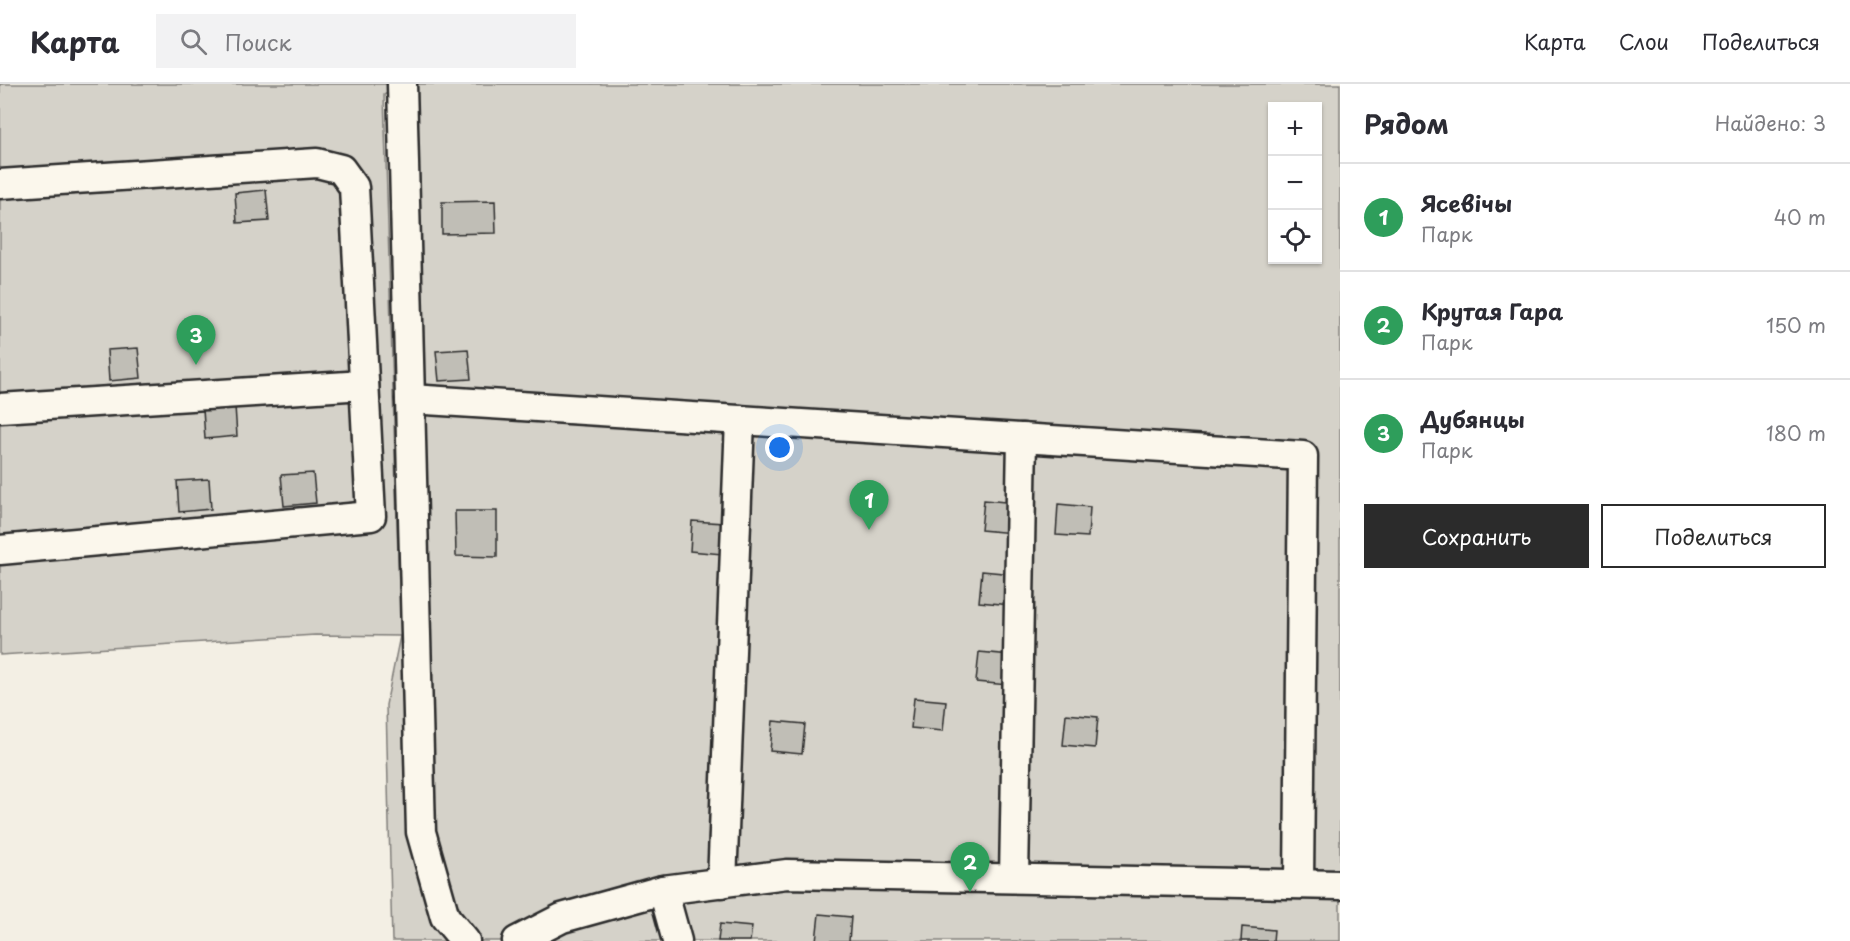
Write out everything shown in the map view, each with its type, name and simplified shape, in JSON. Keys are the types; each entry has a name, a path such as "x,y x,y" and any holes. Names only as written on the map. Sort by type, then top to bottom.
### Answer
{"street":[{"path":"402,84 421,832 445,917 465,941"},
{"path":"0,184 316,163 341,169 354,187 371,516 0,550"},
{"path":"0,408 364,385"},
{"path":"410,399 1303,456 1299,883"},
{"path":"722,882 740,420"},
{"path":"1014,878 1022,438"},
{"path":"517,941 562,918 663,890 787,874 1340,885"},
{"path":"663,890 677,941"}],"shaded area":[{"path":"0,84 1340,84 1340,941 392,941 386,705 400,636 315,635 0,655","holes":["394,89 399,589 384,95"]}],"building":[{"path":"266,190 269,221 237,223 235,193"},
{"path":"495,201 496,233 442,234 442,202"},
{"path":"138,348 141,378 109,381 107,350"},
{"path":"468,349 471,379 439,381 436,351"},
{"path":"235,406 237,436 205,439 203,409"},
{"path":"313,473 316,503 284,506 281,475"},
{"path":"209,479 211,509 179,512 177,481"},
{"path":"984,500 1016,503 1013,533 981,530"},
{"path":"1058,504 1090,507 1088,537 1056,535"},
{"path":"455,511 497,511 497,557 456,556"},
{"path":"692,521 724,523 722,554 690,551"},
{"path":"982,571 1013,574 1011,605 979,602"},
{"path":"979,652 1011,655 1008,685 976,682"},
{"path":"914,698 946,701 943,731 911,728"},
{"path":"1066,714 1098,717 1095,748 1063,745"},
{"path":"773,721 805,724 802,754 770,751"},
{"path":"819,914 851,917 849,941 816,941"},
{"path":"720,924 752,927 750,941 718,941"},
{"path":"1242,927 1274,930 1273,941 1241,941"}],"place":[{"name":"Дубянцы","path":"196,365"},
{"name":"Ясевічы","path":"869,530"},
{"name":"Крутая Гара","path":"970,892"}]}
